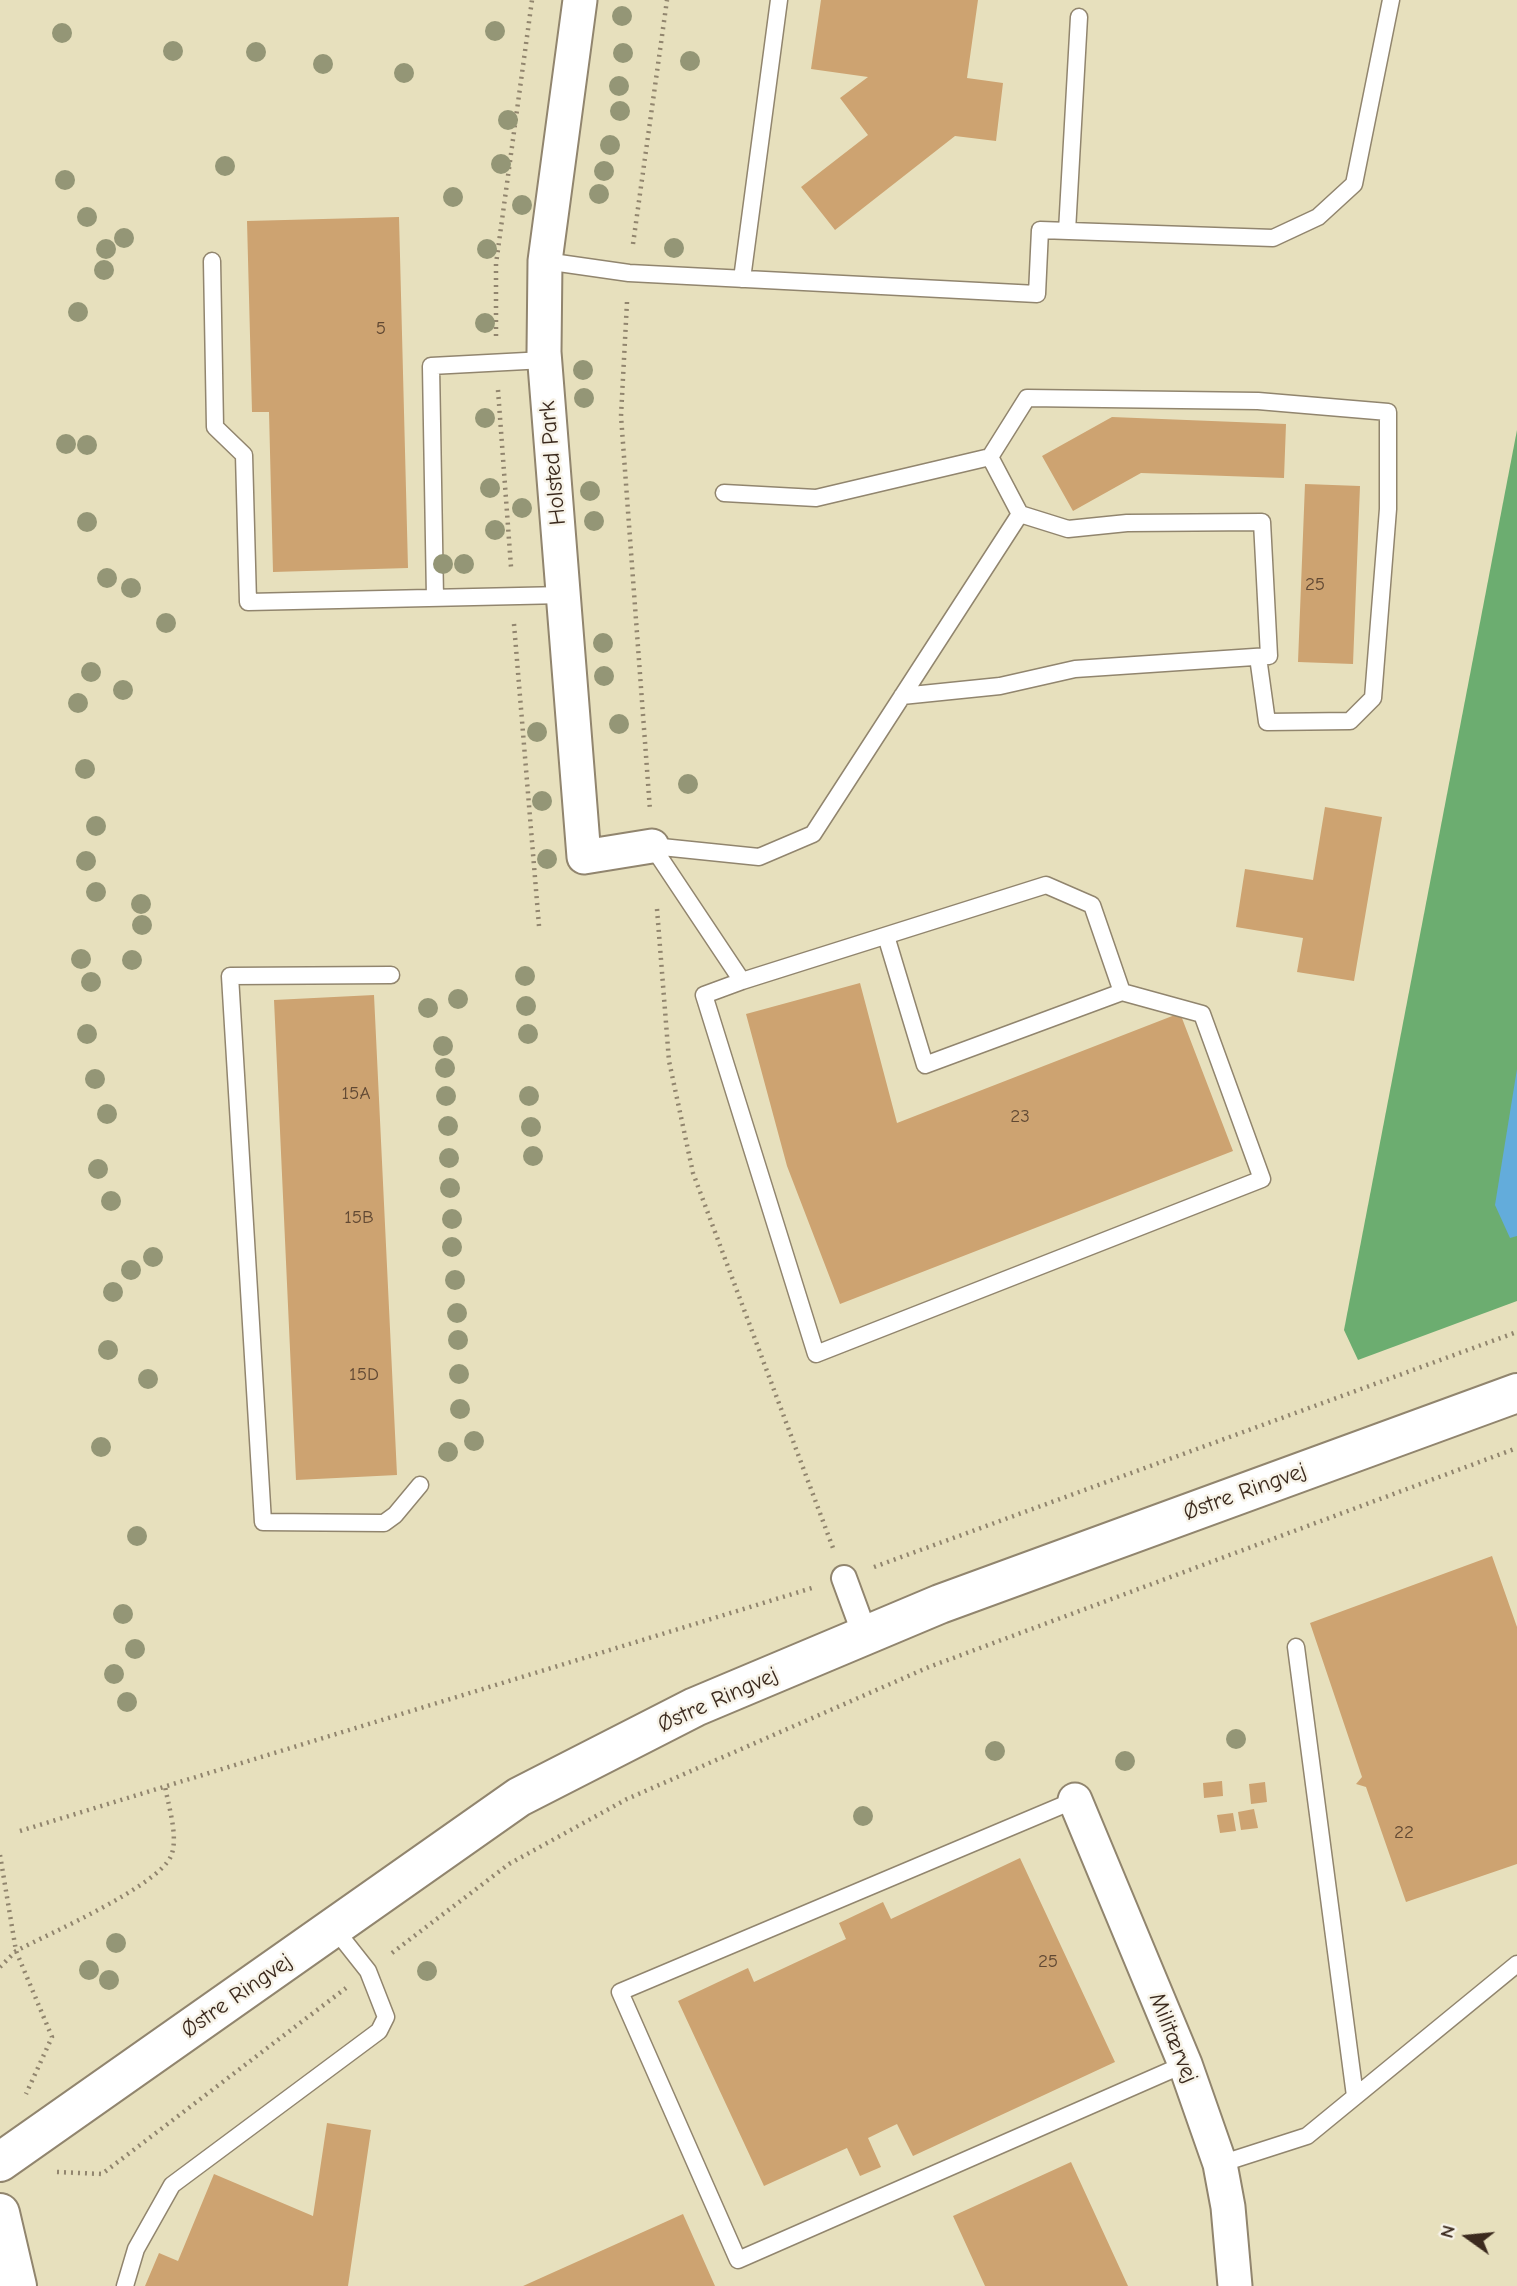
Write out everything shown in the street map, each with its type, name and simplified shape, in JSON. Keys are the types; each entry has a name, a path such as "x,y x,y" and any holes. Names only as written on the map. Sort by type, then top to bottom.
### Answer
{"street":[{"name":"Holsted Park","path":"580,0 545,261 545,360 584,857 652,846"},
{"name":"Østre Ringvej","path":"0,2162 519,1797 695,1707 940,1604 1517,1393"},
{"path":"844,1578 865,1636"},
{"name":"Militærvej","path":"1075,1800 1185,2064 1220,2164 1228,2207 1236,2286"},
{"path":"0,2213 16,2286"}],"lane":[{"path":"742,279 779,0"},
{"path":"545,261 629,273 1037,294 1040,230 1273,239 1318,217 1354,184 1391,0"},
{"path":"1067,231 1079,17"},
{"path":"212,261 215,427 244,455 248,602 564,596"},
{"path":"435,598 431,366 545,360"},
{"path":"723,493 816,498 990,457 1027,398 1258,401 1388,412 1388,509 1373,698 1350,721 1268,722 1258,657"},
{"path":"902,696 1000,686 1075,669 1269,656 1262,522 1127,523 1068,529 1020,514 990,457"},
{"path":"652,846 759,857 813,834 1020,514"},
{"path":"652,846 742,981"},
{"path":"886,936 925,1065 1122,992 1202,1014 1262,1179 816,1354 704,995 742,981 1046,885 1092,905 1122,992"},
{"path":"391,975 230,976 263,1522 384,1523 395,1516 420,1485"},
{"path":"1296,1647 1355,2096"},
{"path":"1075,1800 620,1993 738,2260 1185,2064"},
{"path":"125,2286 136,2249 172,2185 379,2031 386,2017 368,1971 334,1928"},
{"path":"1220,2164 1307,2136 1517,1964"}],"path":[{"path":"667,0 629,273 621,416 669,1061 693,1173 844,1578"},
{"path":"20,1831 844,1578 1517,1332"},
{"path":"51,2172 102,2174 509,1864 627,1799 929,1667 1517,1448"},
{"path":"0,1967 16,1951 151,1879 171,1855 172,1833 165,1786"},
{"path":"0,1855 16,1951 52,2037 23,2099"}],"green space":[{"path":"1517,430 1517,1301 1358,1360 1344,1330"}],"water":[{"path":"1517,1069 1517,1236 1510,1238 1495,1205"}],"building":[{"path":"821,0 978,0 967,78 1003,83 996,141 955,136 835,230 801,187 868,135 840,98 868,77 811,69"},
{"path":"399,217 408,568 273,572 269,412 252,412 247,221"},
{"path":"1112,417 1286,424 1284,478 1141,473 1073,511 1042,456"},
{"path":"1305,484 1360,486 1353,664 1298,662"},
{"path":"1325,807 1382,817 1354,981 1297,972 1303,938 1236,927 1245,869 1313,880"},
{"path":"860,983 897,1123 1180,1013 1233,1151 840,1304 787,1166 746,1014"},
{"path":"374,995 397,1475 296,1480 274,1000"},
{"path":"1492,1556 1517,1627 1517,1864 1406,1902 1366,1787 1356,1784 1362,1777 1310,1623"},
{"path":"1222,1781 1223,1796 1204,1798 1203,1783"},
{"path":"1265,1782 1267,1802 1251,1804 1249,1784"},
{"path":"1254,1809 1258,1828 1241,1830 1238,1812"},
{"path":"1233,1813 1236,1831 1220,1833 1217,1815"},
{"path":"1020,1858 1115,2062 913,2156 897,2124 868,2138 881,2167 860,2176 847,2148 764,2186 678,2001 748,1968 754,1982 846,1939 839,1923 883,1902 891,1919"},
{"path":"327,2123 371,2130 348,2286 145,2286 159,2253 178,2261 214,2174 313,2216"},
{"path":"1071,2162 1128,2286 985,2286 953,2216"},
{"path":"683,2214 715,2286 523,2286"}]}
